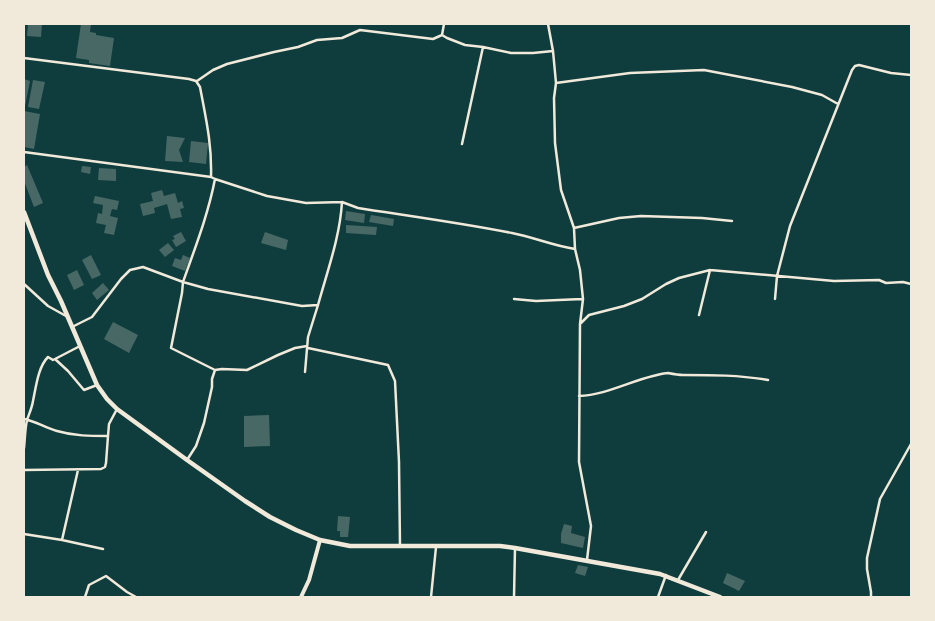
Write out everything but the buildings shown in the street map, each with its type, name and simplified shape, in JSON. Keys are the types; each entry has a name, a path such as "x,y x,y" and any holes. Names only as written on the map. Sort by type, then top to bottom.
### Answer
{"main road":[{"path":"24,212 48,274 97,385 107,399 117,409 222,486 270,517 320,540 350,546 500,546 515,548 666,575 720,597"},
{"path":"301,597 309,580 320,540"}],"street":[{"path":"442,35 444,24"},
{"path":"548,24 556,83 554,98 555,143 561,190 574,228 575,249 580,270 583,299 580,324 579,462 591,526 587,560"},
{"path":"196,81 227,64 298,47 317,40 342,38 360,30 433,39 442,35"},
{"path":"442,35 465,45 512,54 553,50"},
{"path":"462,144 483,47"},
{"path":"24,58 196,81 200,87 209,132 211,177"},
{"path":"775,299 777,276 790,226 852,70 855,66 859,65 891,73 911,75"},
{"path":"556,83 630,73 704,70 792,87 822,95 838,104"},
{"path":"24,152 211,177 267,196 306,203 342,202 358,208 518,234 575,249"},
{"path":"216,180 212,198 184,282 171,348 215,370 222,368 247,370 295,348 308,347 388,365 395,381 399,462 400,546"},
{"path":"306,372 308,337 337,234 342,212 342,202"},
{"path":"574,228 619,218 641,216 732,221"},
{"path":"72,327 92,317 130,270 143,267 208,289 302,306 318,305"},
{"path":"699,315 710,270"},
{"path":"580,324 589,315 624,306 642,299 679,278 710,270 834,281 879,280 886,283 903,282 911,284"},
{"path":"24,284 48,306 67,317"},
{"path":"514,299 536,301 583,299"},
{"path":"55,359 80,346"},
{"path":"24,448 26,419 33,404 41,369 48,357 53,360 55,359 84,390 97,385"},
{"path":"187,460 196,446 204,423 215,370"},
{"path":"579,396 589,396 666,373 738,376 768,380"},
{"path":"24,470 78,470 101,469 105,467 109,424 117,409"},
{"path":"26,419 66,434 76,436 108,436"},
{"path":"870,597 871,592 866,558 880,500 911,444"},
{"path":"62,540 78,470"},
{"path":"678,580 706,532"},
{"path":"24,534 103,549"},
{"path":"431,597 436,546"},
{"path":"514,597 515,548"},
{"path":"658,597 666,575"},
{"path":"85,597 88,585 106,576 136,597"}]}
